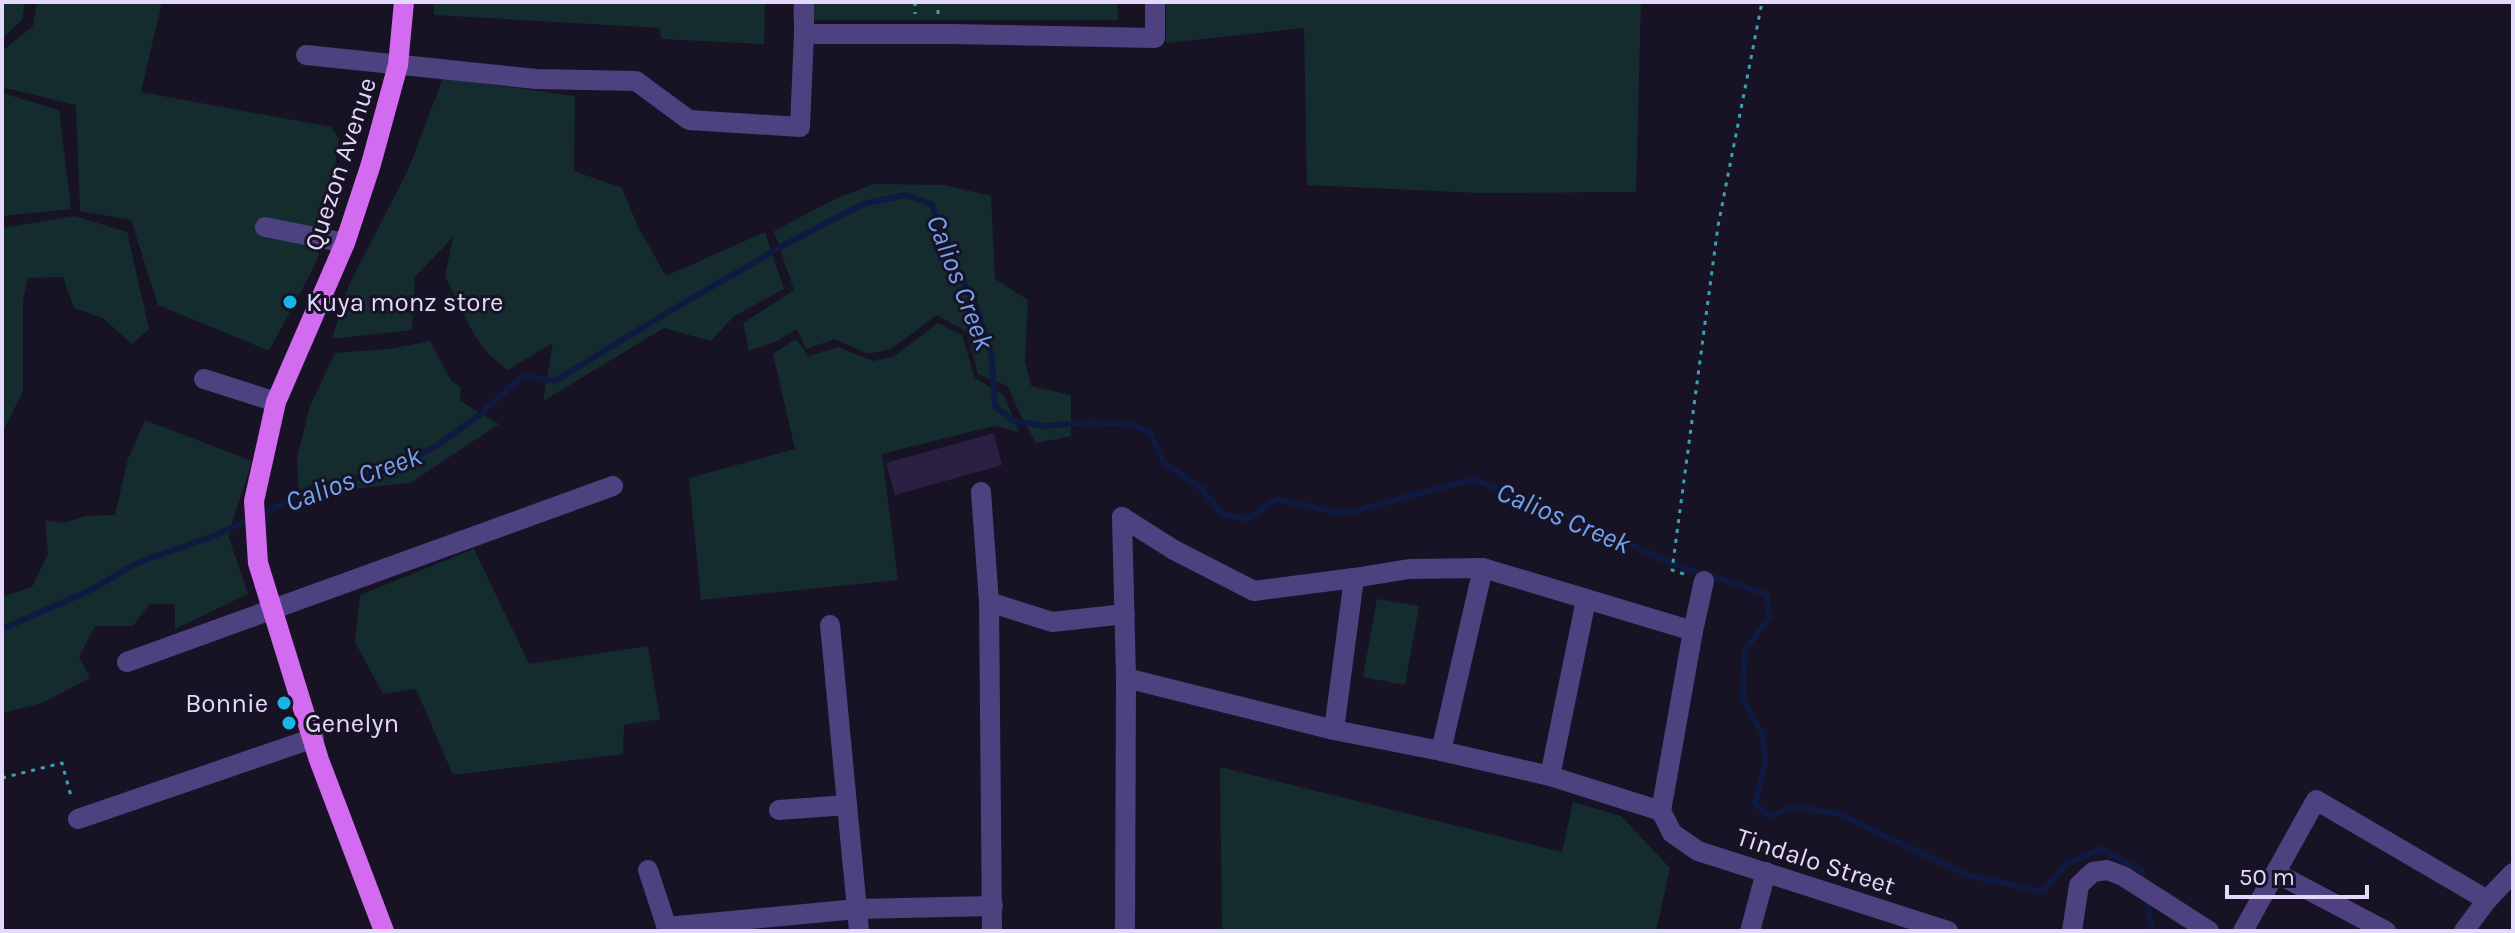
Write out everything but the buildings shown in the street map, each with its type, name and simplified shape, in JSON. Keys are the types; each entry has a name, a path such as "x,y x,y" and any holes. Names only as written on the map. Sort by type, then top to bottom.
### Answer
{"main road":[{"name":"Quezon Avenue","path":"384,931 319,760 272,611 258,563 254,501 276,402 345,243 371,164 398,65 404,2"}],"street":[{"path":"306,55 536,79 636,81 689,120 800,127 804,2"},
{"path":"804,34 1155,38 1155,2"},
{"path":"265,227 345,243"},
{"path":"204,379 276,402"},
{"path":"127,662 613,486"},
{"path":"981,492 989,602 992,931"},
{"path":"1125,931 1126,678 1122,517 1174,550 1254,591 1409,569 1483,568 1693,631"},
{"path":"1441,751 1483,568"},
{"path":"1334,730 1354,578"},
{"path":"1126,678 1334,730 1550,776 1661,811 1704,581"},
{"path":"1550,776 1586,600"},
{"path":"989,602 1052,622 1125,614"},
{"path":"830,625 859,931"},
{"path":"78,819 314,738"},
{"path":"2243,931 2316,800 2487,900"},
{"path":"779,810 847,805"},
{"name":"Tindalo Street","path":"1661,811 1672,833 1698,851 1948,931"},
{"path":"648,870 668,929 857,909 993,906"},
{"path":"2072,931 2079,885 2093,872 2107,870 2123,876 2209,931"},
{"path":"1750,931 1766,872"},
{"path":"2276,873 2386,931"},
{"path":"2464,931 2487,900 2513,873"}],"path":[{"path":"707,2 738,2"},
{"path":"1704,581 1672,570 1718,226 1762,2"},
{"path":"2,778 62,763 78,819"}],"green space":[{"path":"2,2 25,2 22,20 2,39"},
{"path":"37,2 162,2 141,92 331,127 339,138 328,214 317,261 269,351 158,305 131,220 80,211 76,105 2,87 2,51 33,26"},
{"path":"434,2 765,2 764,44 661,39 660,28 434,15"},
{"path":"793,2 1117,2 1118,20 793,20"},
{"path":"1166,2 1641,2 1636,192 1479,193 1307,185 1304,28 1166,43"},
{"path":"443,78 575,96 574,171 622,188 638,227 666,276 765,232 784,289 733,317 711,341 664,328 543,401 553,343 507,370 487,353 472,331 445,276 453,237 415,277 412,330 332,339 349,285 409,168"},
{"path":"2,93 59,110 71,209 2,216"},
{"path":"874,184 944,185 991,196 995,279 1028,300 1025,361 1031,386 1071,395 1071,436 1036,443 1008,386 978,374 967,332 937,315 891,349 868,354 835,339 806,349 797,329 777,341 749,351 743,323 794,290 774,231 837,198"},
{"path":"75,216 127,232 149,329 132,344 103,318 74,308 63,277 28,278 23,300 23,391 2,433 2,228"},
{"path":"938,323 962,335 975,378 1004,396 1019,432 994,426 882,454 898,580 701,600 689,478 795,449 773,354 796,339 809,356 838,347 873,361 893,357"},
{"path":"430,341 451,381 461,387 460,401 499,424 410,483 352,489 300,509 297,458 310,406 335,353 389,349"},
{"path":"145,420 252,461 228,536 248,594 175,629 175,604 149,604 133,626 95,626 79,657 90,678 42,703 2,713 2,597 32,587 48,554 45,520 64,523 86,516 115,515 128,459"},
{"path":"474,549 529,664 648,646 660,719 624,725 623,754 453,775 416,689 383,694 355,642 360,595"},
{"path":"1377,599 1419,606 1405,685 1363,677"},
{"path":"1220,767 1562,852 1573,802 1621,816 1670,868 1656,931 1222,931"}],"waterway":[{"name":"Calios Creek","path":"261,515 311,488 375,474 435,447 479,415 523,376 555,381 788,243 863,204 905,195 932,204 948,256 975,302 992,358 995,406 1013,421 1045,426 1092,422 1129,424 1149,432 1164,463 1202,489 1222,514 1247,519 1277,499 1343,514 1474,479 1598,529 1673,564 1766,594 1770,617 1745,650 1742,698 1763,734 1765,763 1755,804 1770,817 1793,807 1840,814 1967,875 2043,892 2066,864 2101,849 2141,870 2144,884"},
{"name":"Calios Creek","path":"2,629 89,591 139,562 214,536 250,519"},
{"name":"Calios Creek","path":"2147,899 2152,931"}],"place":[{"name":"Kuya monz store","path":"290,302"},
{"name":"Bonnie","path":"284,703"},
{"name":"Genelyn","path":"289,723"}]}
